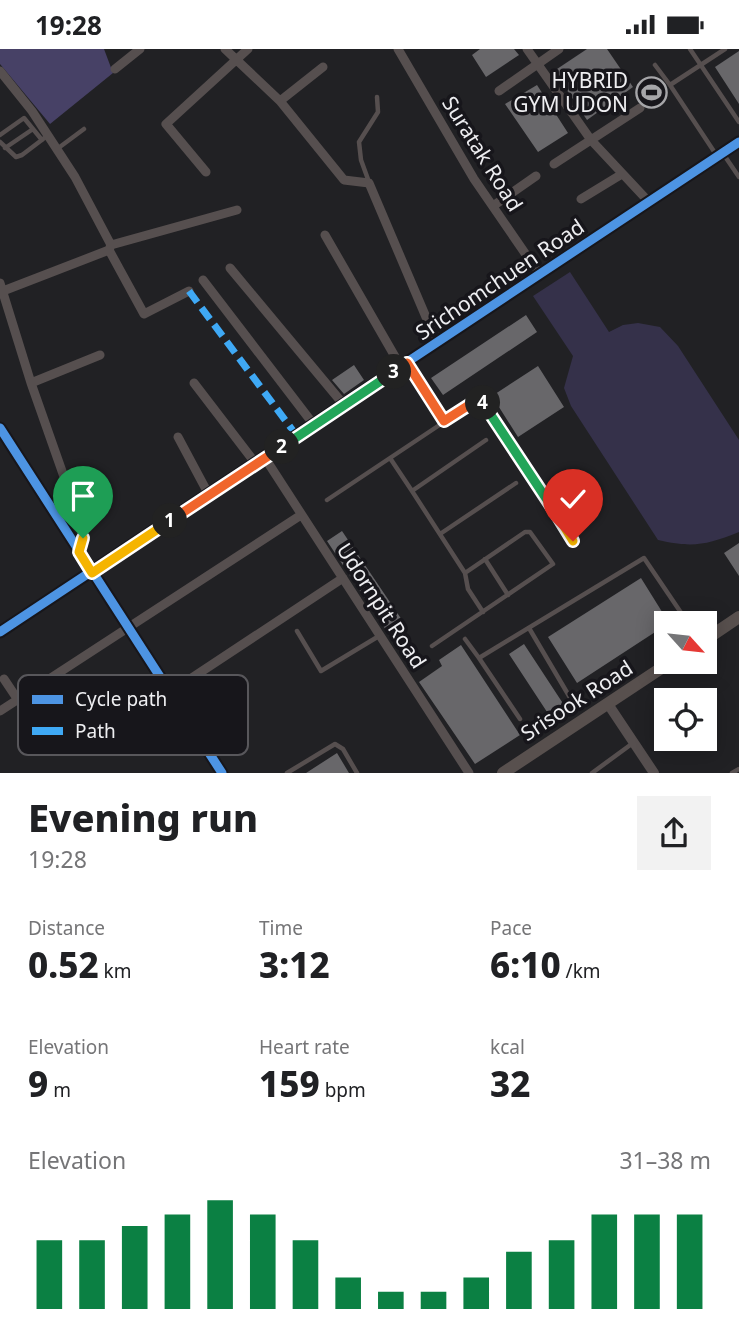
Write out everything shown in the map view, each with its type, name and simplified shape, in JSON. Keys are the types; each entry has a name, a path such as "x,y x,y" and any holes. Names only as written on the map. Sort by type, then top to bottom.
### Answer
{"main road":[{"path":"718,631 739,617"},
{"name":"Srisook Road","path":"503,773 523,768 654,673"}],"street":[{"path":"116,69 140,49"},
{"path":"225,49 280,101 344,180 369,183 437,343"},
{"path":"206,172 166,124 248,49"},
{"name":"Suratak Road","path":"398,49 474,179 540,275"},
{"path":"527,49 591,140 649,202"},
{"path":"499,91 559,49"},
{"path":"280,101 323,67"},
{"path":"0,71 32,111 45,138 57,149 75,177 144,314 189,291"},
{"path":"554,164 640,108"},
{"name":"Srichomchuen Road","path":"0,632 739,142"},
{"path":"581,199 622,174"},
{"path":"493,206 537,176"},
{"path":"79,552 83,546 82,528 2,287 110,248 237,210"},
{"path":"325,235 404,365"},
{"path":"230,268 345,405"},
{"path":"203,280 314,425"},
{"path":"32,383 100,355"},
{"name":"Udornpit Road","path":"194,383 260,461 301,515 468,773"},
{"path":"0,428 157,675"},
{"path":"178,437 209,495"},
{"path":"57,675 301,515"},
{"path":"196,675 343,579"},
{"path":"0,711 18,700 4,679"},
{"path":"608,704 654,773"},
{"path":"210,755 222,773"}],"lane":[{"path":"690,49 739,122"},
{"path":"670,85 725,49"},
{"path":"655,65 739,177"},
{"path":"369,183 359,142 378,112 377,97"},
{"path":"0,135 24,118 45,138 16,157 0,142"},
{"path":"5,148 33,129"},
{"path":"57,149 84,129"},
{"path":"404,365 444,421"},
{"path":"327,500 480,398 573,541"},
{"path":"412,491 486,440"},
{"path":"390,459 465,573 468,589 482,612"},
{"path":"440,534 516,484"},
{"path":"432,646 553,564 530,531 465,573"},
{"path":"479,658 644,558 680,611"},
{"path":"485,559 508,595"},
{"path":"529,628 572,701"},
{"path":"297,631 321,671 380,636"},
{"path":"465,639 520,719"},
{"path":"593,773 634,743"},
{"path":"287,773 335,744 343,750 357,773"},
{"path":"601,767 605,773"},
{"path":"732,773 739,769"}],"shaded area":[{"path":"0,49 104,49 113,73 50,124 0,64"},
{"path":"570,272 609,332 623,325 638,323 660,327 678,346 739,440 739,532 699,544 658,540 571,406 564,388 573,356 533,296"}],"building":[{"path":"480,49 514,49 519,55 486,77 472,55"},
{"path":"587,49 607,49 633,87 587,120 554,71"},
{"path":"739,51 739,104 715,67"},
{"path":"537,85 568,133 538,152 505,104"},
{"path":"526,315 537,332 443,395 431,378"},
{"path":"354,365 364,380 344,394 332,380"},
{"path":"538,366 564,407 518,437 492,396"},
{"path":"342,531 402,620 386,630 327,541"},
{"path":"739,543 739,576 724,553"},
{"path":"641,578 662,611 654,611 654,633 577,683 548,637"},
{"path":"524,644 564,705 549,715 509,654"},
{"path":"461,645 520,735 475,764 419,682 442,666 439,660"},
{"path":"337,753 349,773 306,773"}],"marked path":[{"path":"189,291 297,436"}],"cycle path":[{"path":"0,632 739,142"},
{"path":"0,428 159,675"},
{"path":"210,755 222,773"}],"place":[{"name":"HYBRID GYM UDON","path":"651,93"}],"route":[{"path":"83,538 83,546 79,552 92,573 407,363 444,421 480,398 573,541"}]}
